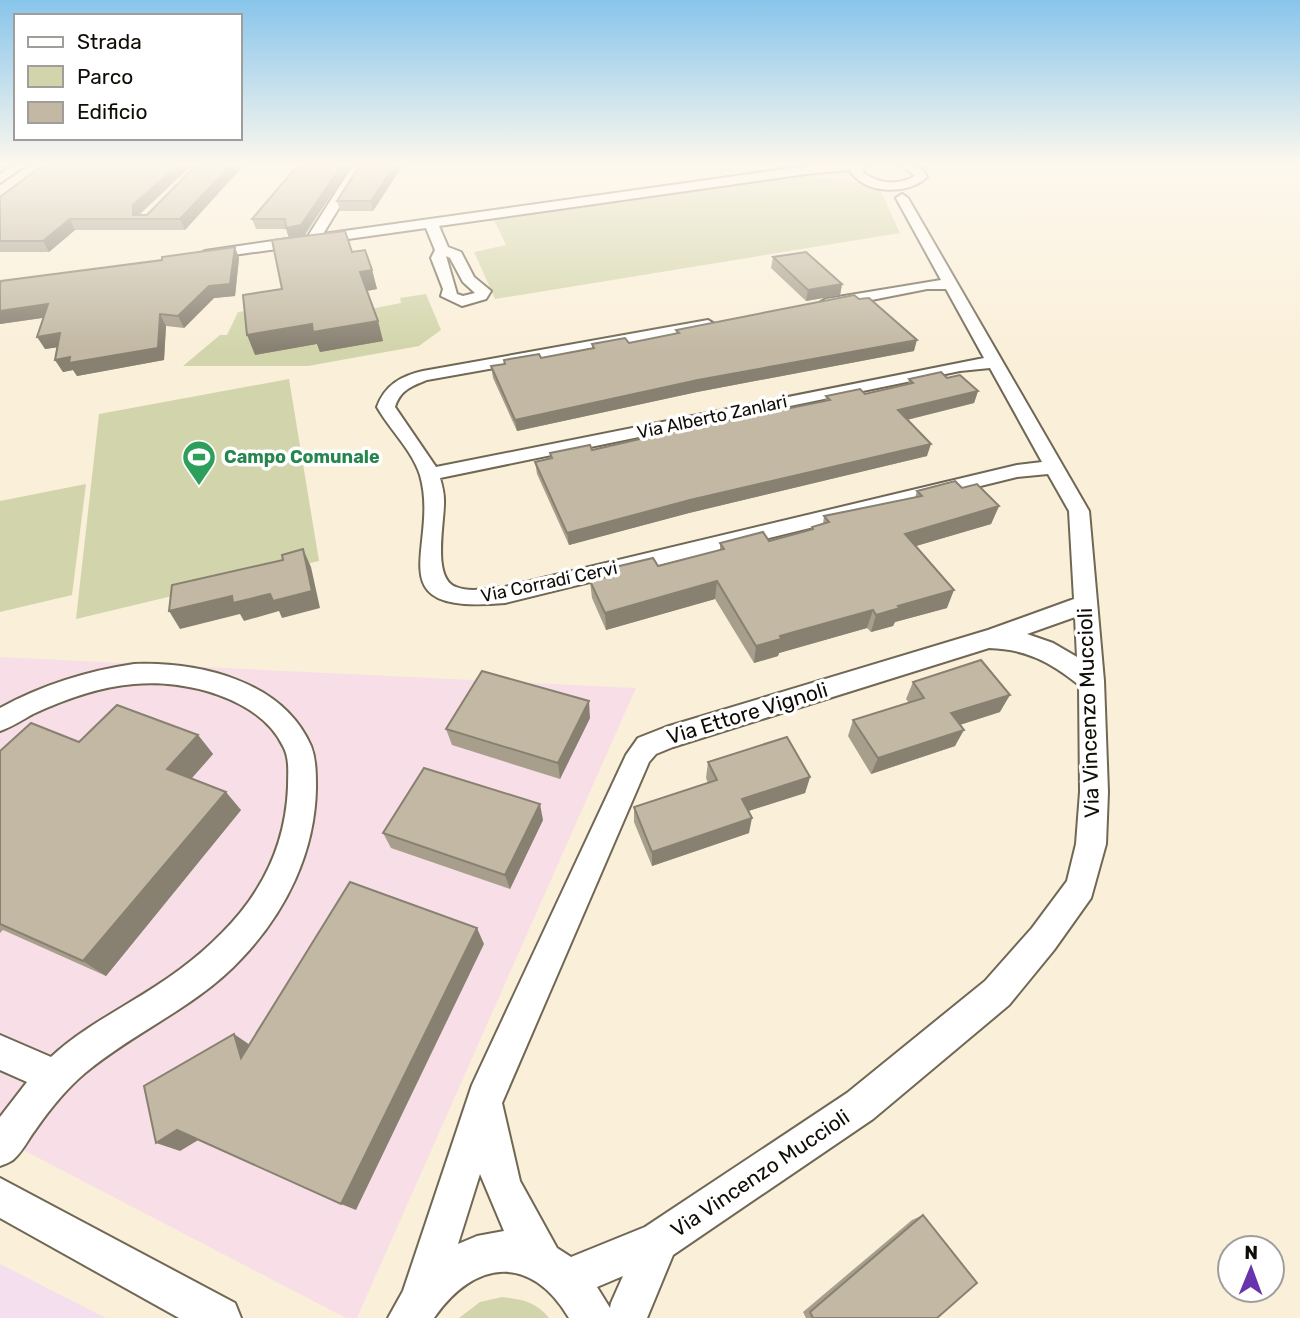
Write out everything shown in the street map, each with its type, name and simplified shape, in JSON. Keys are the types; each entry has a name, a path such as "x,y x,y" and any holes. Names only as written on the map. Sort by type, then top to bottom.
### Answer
{"street":[{"path":"312,241 321,227"},
{"path":"195,256 421,227"},
{"path":"433,227 442,250"},
{"name":"Via Vincenzo Muccioli","path":"556,1268 659,1241 860,1106 997,993 1043,939 1080,888 1091,844 1094,792 1091,681 1079,511 918,227"},
{"path":"805,307 927,285 950,285"},
{"name":"Via Corradi Cervi","path":"723,322 423,376 402,384 390,395 386,407 429,474 432,523 428,565 430,576 445,591 485,599 1017,471 1056,467"},
{"name":"Via Alberto Zanlari","path":"429,474 960,366 996,362"},
{"path":"989,639 1085,604"},
{"name":"Via Ettore Vignoli","path":"410,1311 485,1098 639,755 647,746 666,737 989,639 1012,638 1041,645 1091,681"},
{"path":"0,720 88,682 124,676 184,675 210,681 245,694 268,711 292,738 298,748 303,799 297,835 282,875 257,918 221,957 185,987 85,1052 55,1077 0,1147"},
{"path":"0,1052 55,1077"},
{"path":"485,1098 494,1165 508,1202 556,1268 583,1297 593,1318"},
{"path":"0,1198 187,1308 220,1318"},
{"name":"Via Vincenzo Muccioli","path":"626,1318 659,1241"},
{"path":"410,1311 438,1280 472,1258 515,1250 556,1268"}],"shaded area":[{"path":"0,657 636,688 357,1318 346,1318 0,1138"},
{"path":"0,1264 106,1318 0,1318"}],"green space":[{"path":"497,227 897,227 900,233 495,299 474,252 506,245"},
{"path":"426,294 441,330 419,346 308,366 183,366 220,335 227,335 238,312 245,311 255,355 318,344 360,311 401,303 400,298"},
{"name":"Campo Comunale","path":"289,379 319,561 76,619 99,414"},
{"path":"86,484 72,595 0,612 0,501"},
{"path":"502,1297 528,1302 549,1318 459,1318 480,1302"}],"building":[{"path":"0,227 61,227 43,241 0,241"},
{"path":"345,231 352,252 365,250 372,270 360,272 378,321 313,332 312,324 247,335 243,295 282,289 272,240"},
{"path":"235,247 230,284 209,286 178,316 160,314 158,348 69,363 70,357 55,360 60,333 37,337 48,304 0,311 1,281 162,260 162,257"},
{"path":"806,252 842,284 808,290 773,257"},
{"path":"854,295 859,299 869,298 917,340 698,380 515,420 491,366 505,364 504,360 539,354 541,358 594,348 592,344 625,338 629,343 679,333 676,330"},
{"path":"941,372 947,378 960,375 978,391 898,410 931,444 690,500 567,533 535,462 552,458 550,453 590,445 592,450 648,437 645,433 683,425 685,429 739,418 736,413 772,406 776,411 830,400 826,396 860,389 865,394 913,383 909,379"},
{"path":"955,481 962,488 977,484 999,506 905,534 954,590 876,615 873,610 780,636 781,639 756,646 717,581 605,613 590,581 610,576 607,569 653,558 658,566 724,549 720,543 763,532 769,541 813,529 812,527 829,522 824,516 922,496 917,491"},
{"path":"303,549 312,591 273,601 270,594 233,603 232,596 169,611 172,585 283,560 282,555"},
{"path":"981,660 1010,695 951,713 964,730 878,758 853,720 924,698 913,682"},
{"path":"482,671 589,701 558,763 446,729"},
{"path":"117,705 198,735 167,769 226,792 83,961 0,924 0,751 31,723 79,742"},
{"path":"787,737 810,777 742,799 752,818 652,852 634,807 717,780 708,762"},
{"path":"424,768 540,804 505,875 383,833"},
{"path":"350,882 477,928 341,1204 177,1130 156,1143 144,1086 234,1034 241,1058"},
{"path":"923,1215 977,1283 937,1318 813,1318 810,1312"}],"place":[{"name":"Campo Comunale","path":"199,487"}]}
